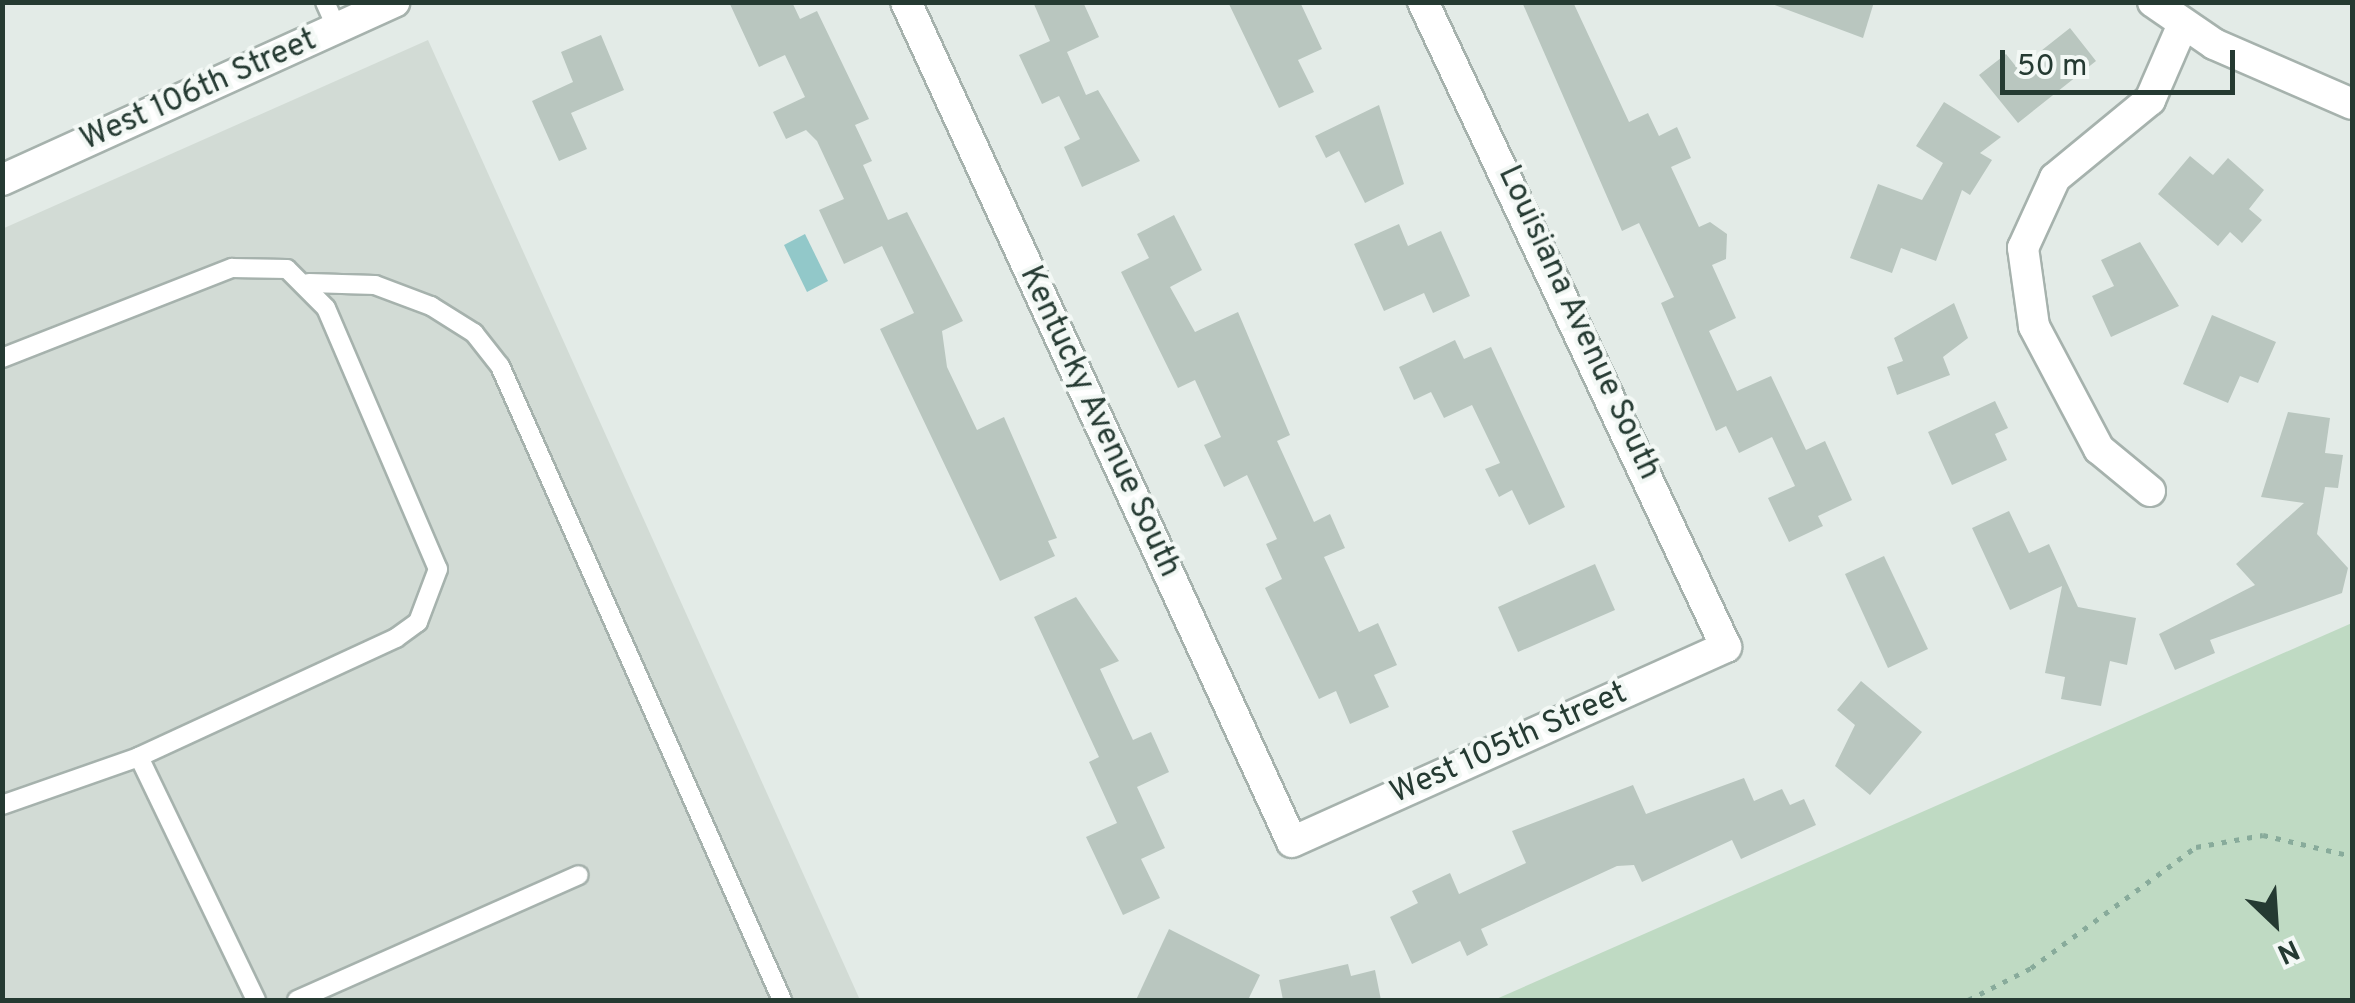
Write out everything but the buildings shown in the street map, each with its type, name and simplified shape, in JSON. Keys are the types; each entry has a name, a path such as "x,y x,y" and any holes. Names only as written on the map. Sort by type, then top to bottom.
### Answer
{"street":[{"name":"West 106th Street","path":"2,180 331,16 396,2"},
{"name":"Kentucky Avenue South","path":"906,2 1292,842"},
{"name":"Louisiana Avenue South","path":"1424,2 1726,647"},
{"path":"2153,2 2183,24 2296,85 2352,104"},
{"path":"2150,491 2100,448 2043,344 2022,287 2022,248 2055,178 2150,100 2183,24"},
{"name":"West 105th Street","path":"1292,842 1726,647"}],"lane":[{"path":"2,358 232,268 264,262 309,284 375,285 431,306 474,333 500,366 783,1000"},
{"path":"2,805 139,757 396,638 433,596 432,542 309,284"},
{"path":"139,757 256,1000"},
{"path":"297,1000 579,875"}],"path":[{"path":"1968,1000 2031,968 2196,846 2262,835 2352,856"}],"shaded area":[{"path":"428,40 860,1000 3,1000 2,229"}],"green space":[{"path":"2352,623 2352,1000 1494,1000"}],"water":[{"path":"805,234 828,281 807,292 784,245"}]}
